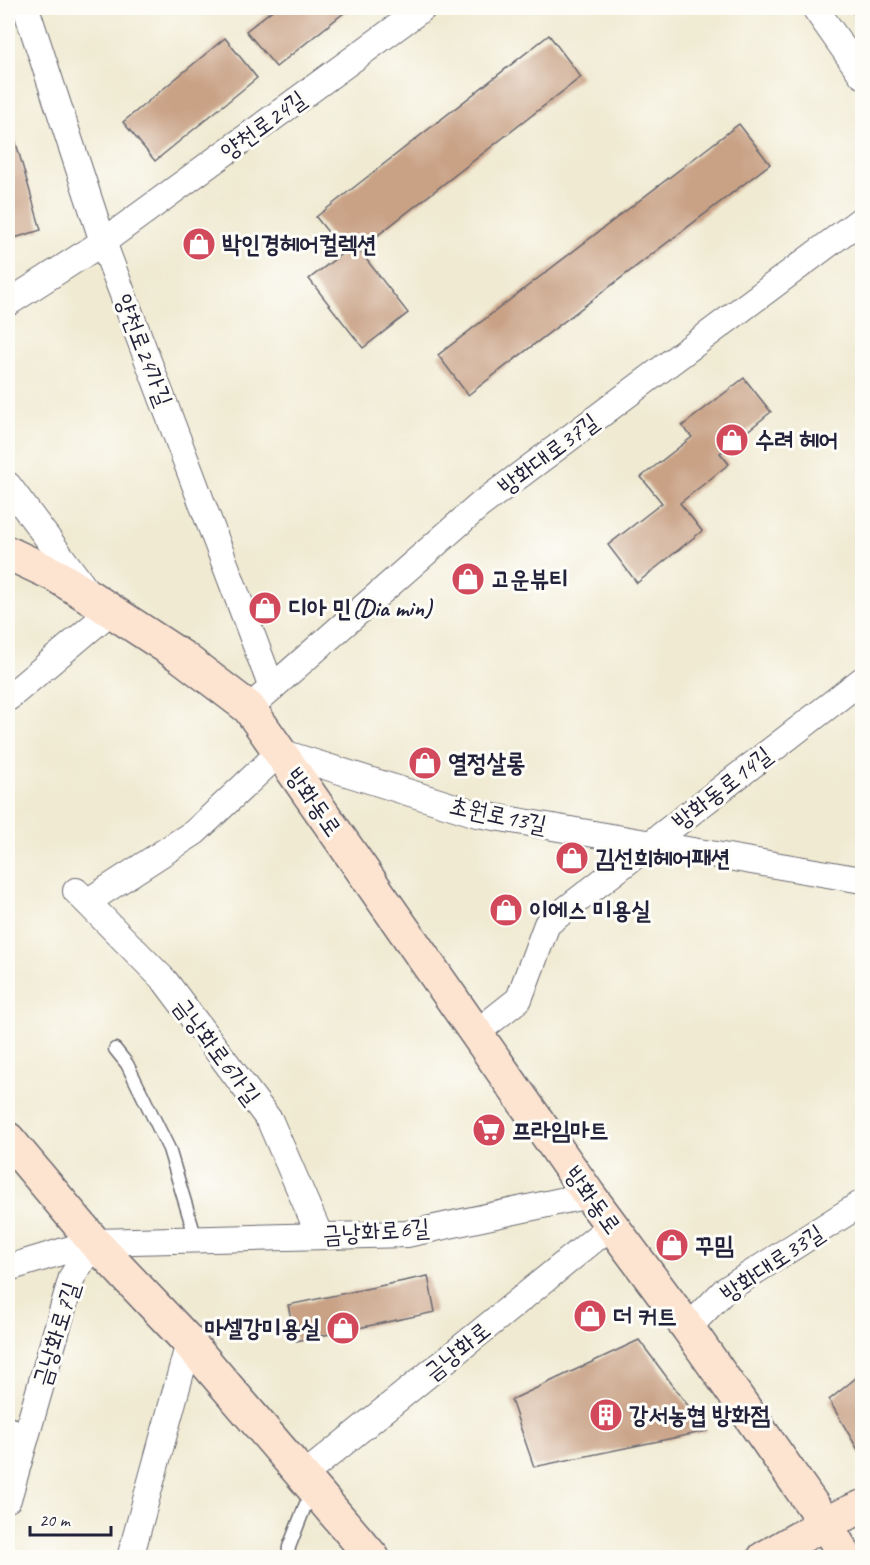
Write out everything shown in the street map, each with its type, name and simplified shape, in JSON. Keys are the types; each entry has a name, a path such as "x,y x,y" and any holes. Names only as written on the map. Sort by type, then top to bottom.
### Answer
{"street":[{"name":"양천로24가길","path":"26,8 103,242 260,698"},
{"name":"양천로24길","path":"8,303 103,242 423,8"},
{"path":"815,8 862,75"},
{"name":"방화대로37길","path":"260,698 480,505 862,219"},
{"path":"8,484 102,605 8,698"},
{"name":"방화동로","path":"8,553 55,575 182,657 260,698 280,752 589,1195 688,1328 825,1523 846,1557"},
{"name":"방화동로14길","path":"476,1033 519,999 547,924 862,680"},
{"name":"방화동로","path":"81,896 195,832 280,752"},
{"name":"초원로13길","path":"280,752 477,813 862,880"},
{"name":"금낭화로6가길","path":"81,896 165,981 270,1121 321,1236"},
{"path":"8,1139 94,1242 189,1343 373,1557"},
{"name":"금낭화로6길","path":"8,1268 94,1242 407,1234 589,1195"},
{"name":"방화대로33길","path":"688,1328 724,1291 862,1203"},
{"name":"금낭화로","path":"308,1481 612,1225"},
{"name":"금낭화로7길","path":"8,1499 18,1426 72,1276 94,1242"},
{"path":"130,1557 189,1343"},
{"path":"764,1557 825,1523 862,1507"}],"lane":[{"path":"115,1049 127,1064 169,1149 196,1239"},
{"name":"금낭화로","path":"288,1557 288,1547 308,1481"}],"building":[{"path":"275,8 350,8 276,67 246,31"},
{"path":"849,8 862,8 860,21"},
{"path":"549,35 581,77 359,250 408,313 363,348 309,279 344,252 316,217"},
{"path":"225,38 257,78 155,161 123,122"},
{"path":"8,115 41,230 8,240"},
{"path":"739,124 770,164 468,395 438,355"},
{"path":"744,378 771,412 720,453 729,464 680,503 702,531 637,583 608,545 662,503 641,477 692,437 682,426"},
{"path":"428,1276 435,1312 296,1341 288,1305"},
{"name":"강서농협 방화점","path":"639,1340 707,1431 534,1467 511,1400"},
{"path":"862,1373 862,1457 829,1400"}],"place":[{"name":"박인경헤어컬렉션","path":"199,244"},
{"name":"수려 헤어","path":"732,440"},
{"name":"고운뷰티","path":"468,579"},
{"name":"디아 민(Dia min)","path":"265,608"},
{"name":"열정살롱","path":"425,763"},
{"name":"김선희헤어패션","path":"572,858"},
{"name":"이에스 미용실","path":"506,910"},
{"name":"프라임마트","path":"489,1130"},
{"name":"꾸밈","path":"672,1245"},
{"name":"더 커트","path":"590,1316"},
{"name":"마셀강미용실","path":"343,1328"},
{"name":"강서농협 방화점","path":"606,1415"}]}
